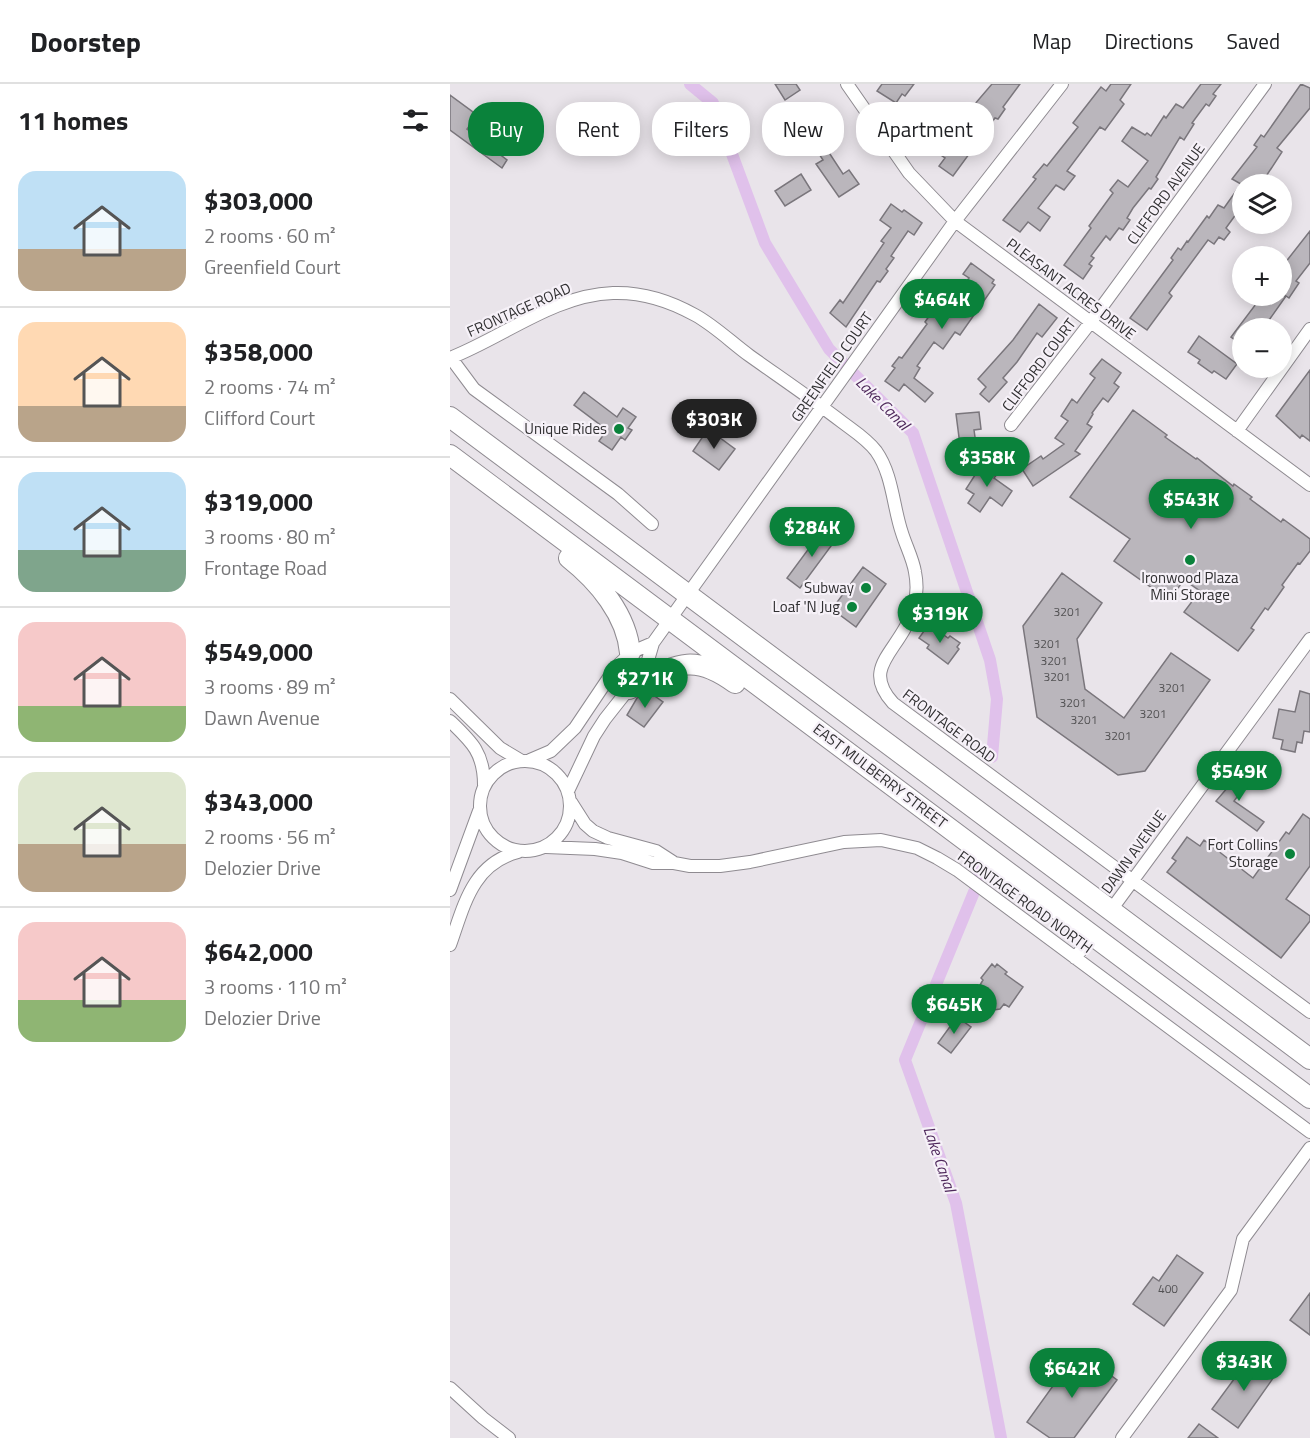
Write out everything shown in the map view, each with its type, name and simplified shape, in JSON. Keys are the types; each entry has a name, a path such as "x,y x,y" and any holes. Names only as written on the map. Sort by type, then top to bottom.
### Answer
{"highway":[{"name":"EAST MULBERRY STREET","path":"450,417 1310,1059"},
{"name":"EAST MULBERRY STREET","path":"450,455 1310,1098"},
{"path":"475,474 507,511 571,560 599,587 622,621 629,636 630,653"},
{"path":"628,689 671,668 686,664 701,664 726,677 809,738 857,759"}],"street":[{"name":"PLEASANT ACRES DRIVE","path":"847,84 909,172 955,221 1310,485"},
{"name":"GREENFIELD COURT","path":"653,643 955,221 1062,84"},
{"name":"CLIFFORD AVENUE","path":"1090,323 1265,84"},
{"name":"FRONTAGE ROAD","path":"450,358 558,306 585,296 613,293 639,294 664,301 697,316 822,407 869,443 878,453 887,472 901,533 915,571 915,604 905,628 882,664 880,674 884,693 893,703 1310,1012"},
{"name":"CLIFFORD COURT","path":"1011,425 1090,323"},
{"path":"1237,431 1310,329"},
{"path":"450,358 474,390 618,494 652,524"},
{"name":"DAWN AVENUE","path":"1111,910 1310,639"},
{"path":"521,851 498,842 489,833 480,810 480,797 484,785 501,767 551,751 575,728 616,667 630,653 653,643"},
{"path":"450,945 476,879 504,855 546,847 564,830 571,811 569,796 594,736 646,668 653,643"},
{"path":"450,699 500,748 525,760 540,763 558,773 585,824 593,831 608,838 650,849 674,863"},
{"path":"450,721 474,745 484,772 484,785"},
{"path":"450,890 480,810"},
{"name":"FRONTAGE ROAD NORTH","path":"546,847 595,849 653,863 690,866 720,866 750,862 862,840 894,842 917,848 957,870 1310,1132"},
{"path":"1075,958 1092,935"},
{"path":"1122,1438 1231,1290 1243,1239 1310,1148"},
{"path":"450,1388 509,1438"}],"building":[{"path":"775,84 796,84 800,90 785,100"},
{"path":"882,84 914,84 905,96 902,94 897,102 877,91"},
{"path":"992,84 1020,84 1003,107 1005,109 998,119 994,119 994,102 977,102"},
{"path":"1111,84 1131,84 1120,100 1124,104 1105,130 1100,127 1067,171 1075,176 1064,190 1056,185 1038,208 1050,217 1040,231 1028,222 1020,232 1003,220 1036,179 1033,177 1044,164 1047,166 1078,127 1073,123 1101,87 1106,91"},
{"path":"1201,84 1221,84 1213,94 1216,96 1209,106 1206,104 1192,123 1194,124 1184,140 1180,137 1156,177 1158,179 1133,208 1127,218 1130,220 1123,230 1119,228 1110,240 1106,236 1091,256 1094,258 1089,264 1092,266 1083,279 1064,265 1091,228 1089,226 1113,193 1110,190 1118,180 1128,187 1148,161 1122,141 1132,127 1151,136 1164,116 1166,118 1176,104 1183,108"},
{"path":"1301,84 1310,88 1310,108 1277,148 1282,152 1268,174 1236,174 1257,147 1254,145 1261,135 1264,137"},
{"path":"450,95 468,108 468,143 450,130"},
{"path":"486,156 502,156 507,160 502,168"},
{"path":"820,156 831,156 843,174 849,170 859,184 839,197 816,164 823,160"},
{"path":"942,156 968,156 953,176 939,166 945,158"},
{"path":"801,174 811,190 785,206 775,191"},
{"path":"1232,197 1232,220 1226,228 1230,232 1224,240 1219,237 1214,244 1208,240 1169,293 1172,296 1147,330 1130,318 1173,260 1171,258 1178,248 1181,250 1218,205 1224,208"},
{"path":"891,204 922,223 914,235 908,231 891,256 894,258 886,269 888,271 880,282 877,281 846,327 830,313 840,300 843,303 884,243 881,241 891,228 880,220"},
{"path":"1310,231 1310,263 1296,281 1299,283 1292,294 1292,254"},
{"path":"971,263 994,280 992,283 995,285 960,335 955,332 943,349 934,342 917,366 920,368 914,378 933,393 925,402 904,384 899,391 885,381 895,368 892,366 899,357 902,358 927,324 925,322 932,312 934,314 941,305 946,309 969,278 963,274"},
{"path":"1039,304 1057,318 1042,337 1037,333 1003,378 1007,382 989,402 980,394 986,387 978,379 1013,340"},
{"path":"1254,306 1279,306 1271,318 1245,318"},
{"path":"1199,336 1232,360 1232,371 1226,379 1214,371 1212,373 1198,363 1200,360 1188,352"},
{"path":"1102,359 1121,373 1114,383 1119,387 1108,402 1103,398 1092,413 1087,424 1092,427 1075,451 1080,454 1033,486 1022,469 1041,456 1043,459 1064,444 1055,438 1068,421 1061,416 1072,399 1077,403 1095,378 1090,374"},
{"path":"1310,370 1310,441 1302,435 1300,438 1276,416"},
{"path":"584,392 617,417 623,408 636,417 628,428 632,430 625,440 621,437 612,450 599,441 607,430 574,405"},
{"path":"1133,410 1167,435 1165,437 1252,497 1250,499 1281,522 1283,519 1310,539 1310,551 1282,585 1284,587 1268,610 1265,608 1251,628 1254,630 1238,651 1184,612 1200,591 1184,580 1169,600 1114,561 1130,539 1070,497"},
{"path":"979,412 981,429 974,430 977,451 961,453 956,414"},
{"path":"708,429 735,449 719,470 693,451"},
{"path":"984,461 999,472 994,478 1012,491 1002,506 990,497 980,512 968,503 974,494 966,489"},
{"name":"Loaf 'N Jug","path":"824,528 837,538 800,588 787,578"},
{"path":"863,567 886,584 856,627 832,609"},
{"path":"1062,573 1102,603 1077,639 1085,689 1124,718 1171,653 1210,680 1145,771 1118,775 1037,717 1023,626"},
{"path":"929,624 948,638 950,636 960,643 957,647 959,649 948,664 927,648 929,645 919,638"},
{"path":"1300,691 1310,694 1310,732 1304,731 1302,743 1297,742 1295,752 1281,749 1283,740 1273,738 1279,709 1295,712"},
{"path":"649,692 663,702 644,727 627,715 637,698"},
{"path":"1240,773 1250,780 1234,801 1264,822 1257,831 1216,801"},
{"path":"1303,814 1310,819 1310,866 1286,899 1310,916 1310,921 1281,958 1167,872 1176,861 1172,858 1187,837 1200,846 1204,840 1253,878 1286,832 1289,834"},
{"path":"992,964 995,967 997,964 1007,972 1005,974 1023,987 1009,1007 1004,1004 1000,1009 980,1012 977,990 983,980 981,978"},
{"path":"957,1017 971,1027 951,1053 938,1043"},
{"path":"1177,1255 1203,1273 1164,1326 1133,1304 1153,1277 1159,1281"},
{"path":"1310,1293 1310,1335 1290,1320"},
{"path":"1078,1351 1117,1380 1074,1438 1050,1438 1027,1422"},
{"path":"1251,1356 1276,1374 1238,1428 1212,1409"},
{"path":"1199,1424 1218,1438 1188,1438"}],"waterway":[{"name":"Lake Canal","path":"690,84 713,103 765,243 829,349 913,433 990,660 997,699 992,757"},
{"name":"Lake Canal","path":"978,878 979,870"},
{"name":"Lake Canal","path":"974,892 905,1060 956,1203 1001,1438"}],"place":[{"name":"Unique Rides","path":"619,429"},
{"name":"Ironwood Plaza Mini Storage","path":"1190,560"},
{"name":"Subway","path":"866,588"},
{"name":"Loaf 'N Jug","path":"852,607"},
{"name":"Fort Collins Storage","path":"1290,854"}]}
